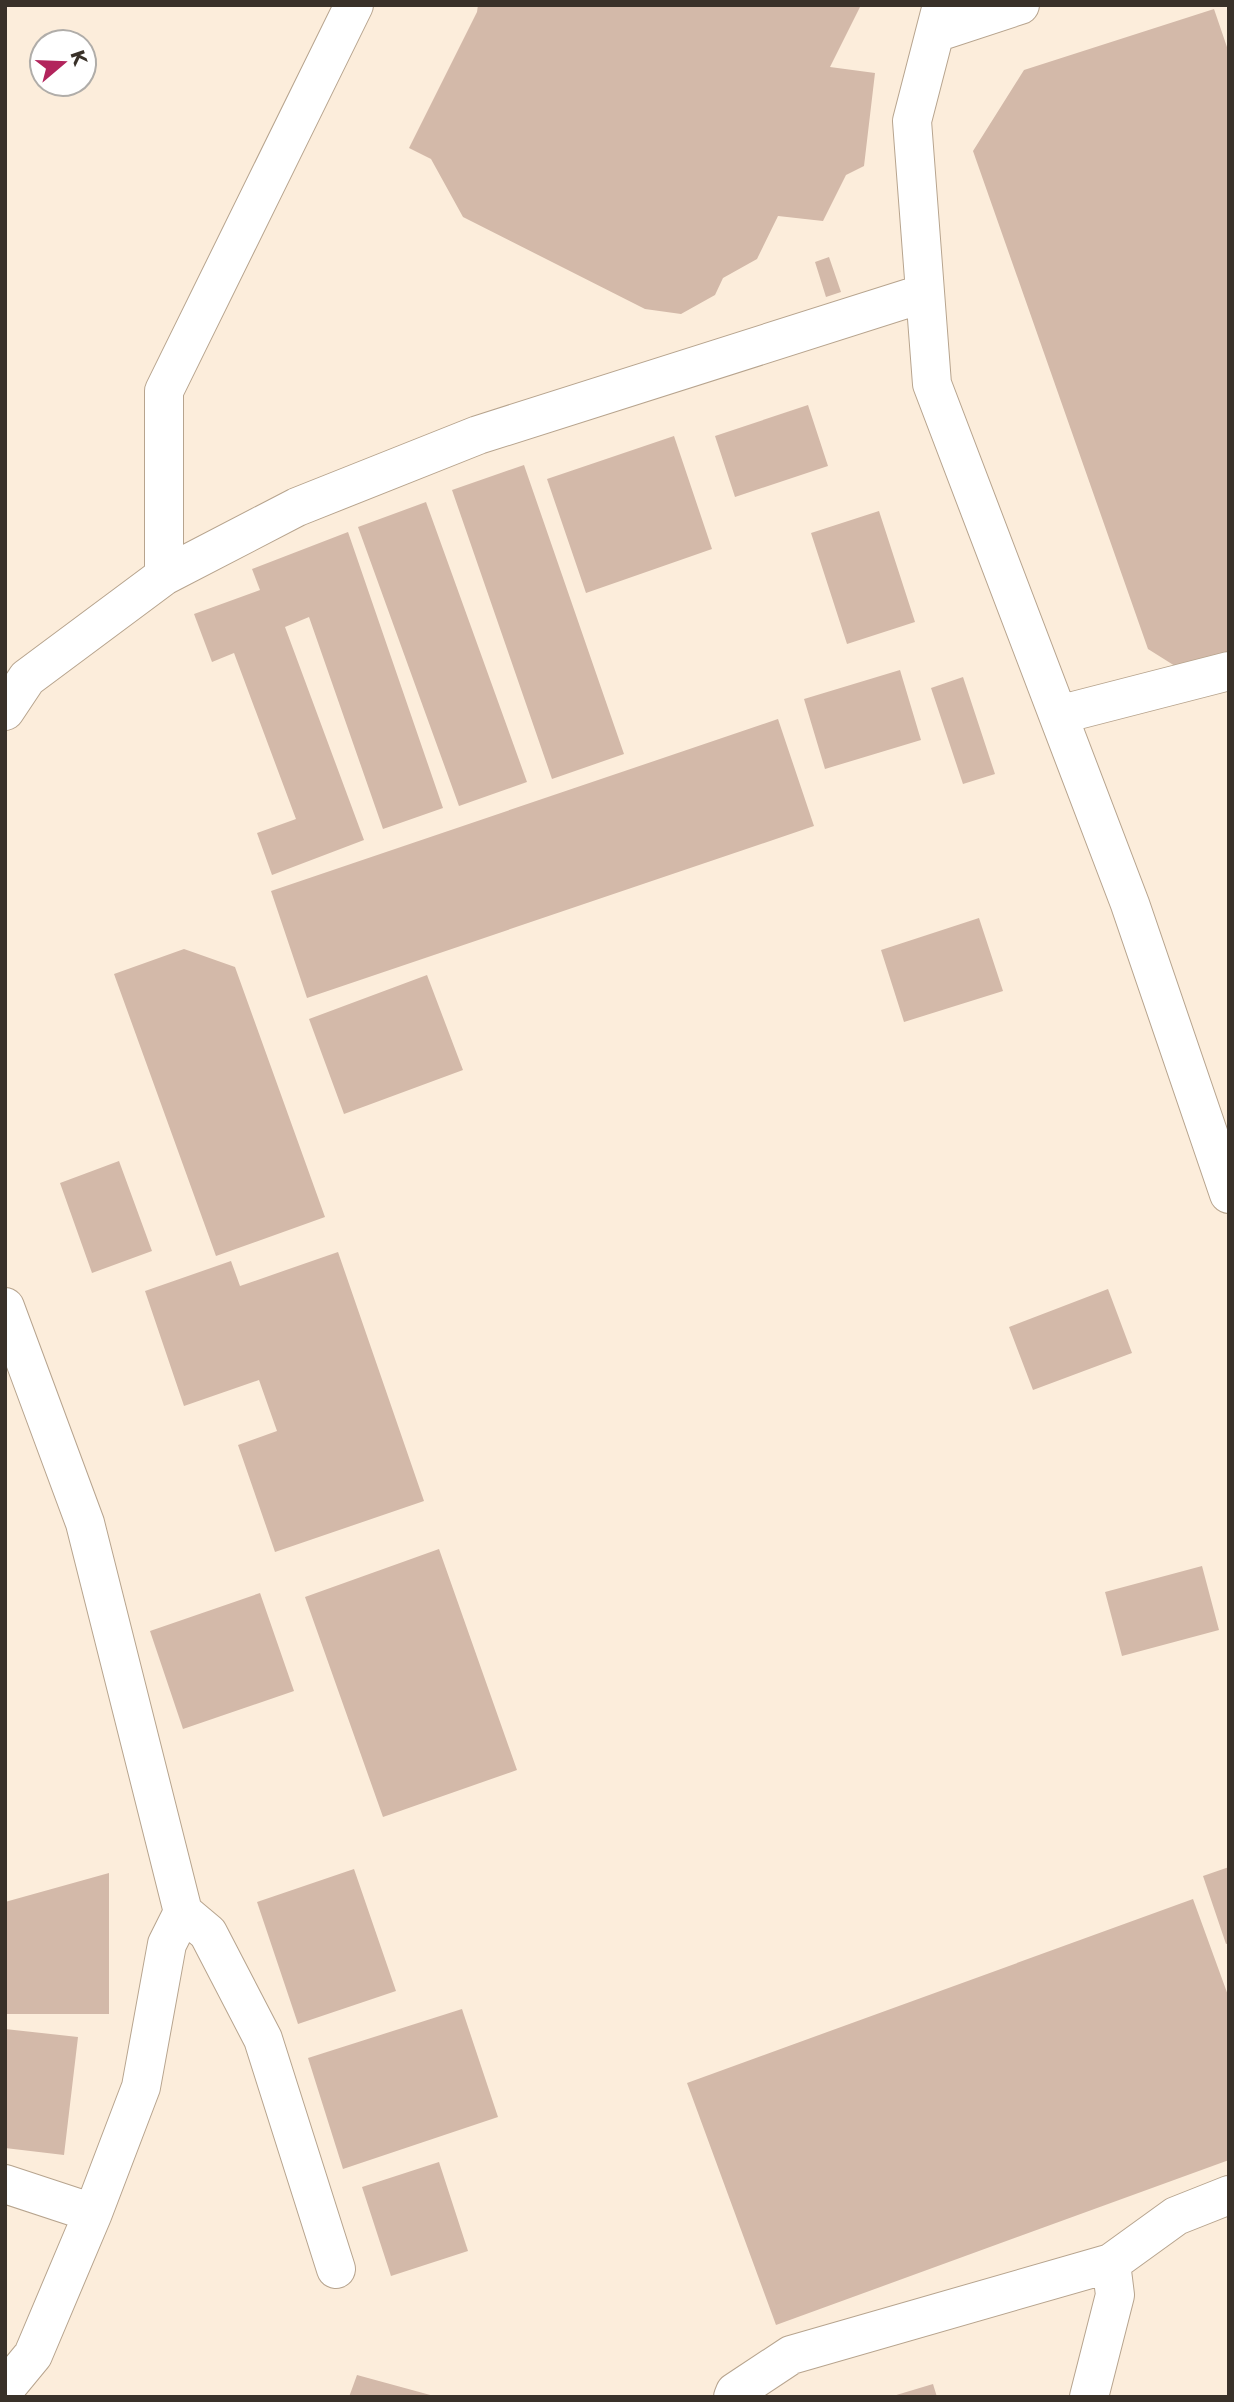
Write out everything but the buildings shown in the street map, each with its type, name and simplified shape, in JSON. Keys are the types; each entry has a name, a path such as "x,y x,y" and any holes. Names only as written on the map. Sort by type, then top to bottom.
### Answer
{"street":[{"path":"164,576 164,391 354,5"},
{"path":"1020,5 938,19 912,121 932,384 1130,904 1229,1194"},
{"path":"5,711 27,678 164,576 297,507 478,435 925,293"},
{"path":"1058,715 1229,671"},
{"path":"5,1310 85,1523 183,1912 208,1933 263,2039 335,2269"},
{"path":"5,2389 33,2355 93,2213 141,2087 167,1944 183,1912"},
{"path":"5,2185 93,2213"},
{"path":"733,2397 735,2392 791,2355 1111,2263 1176,2216 1229,2195"},
{"path":"1089,2397 1115,2295 1111,2263"}],"shaded area":[{"path":"5,5 1229,5 1229,2397 5,2397"}]}
